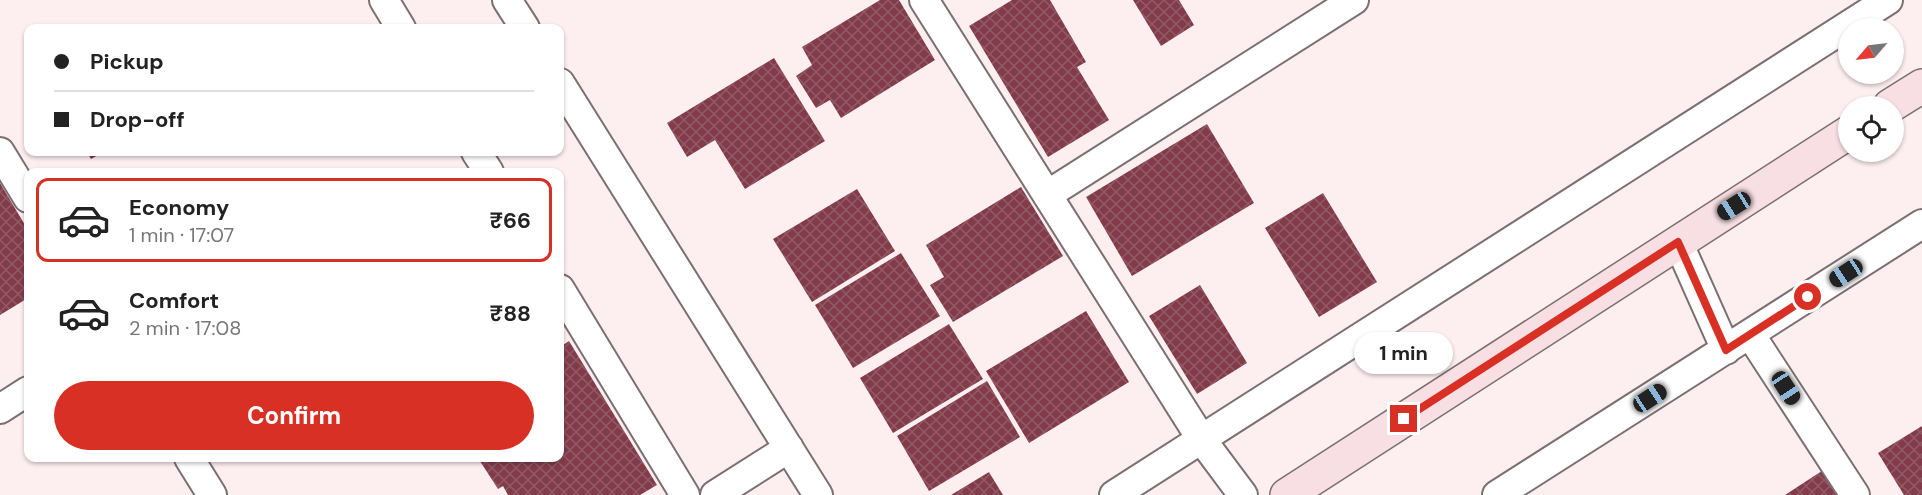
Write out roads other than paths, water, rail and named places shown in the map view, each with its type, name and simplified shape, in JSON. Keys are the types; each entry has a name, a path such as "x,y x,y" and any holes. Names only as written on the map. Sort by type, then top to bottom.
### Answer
{"street":[{"path":"384,0 399,24"},
{"path":"507,0 522,24"},
{"path":"924,0 1202,440 1243,495"},
{"path":"1047,195 1354,0"},
{"path":"1114,495 1888,0"},
{"path":"1904,97 1922,86"},
{"path":"564,89 818,495"},
{"path":"1287,495 1838,139"},
{"path":"0,152 24,191"},
{"path":"1497,495 1922,224"},
{"path":"1678,242 1726,350"},
{"path":"564,296 685,495"},
{"path":"1750,334 1855,495"},
{"path":"0,409 24,394"},
{"path":"715,495 789,448"},
{"path":"191,462 212,495"}]}
